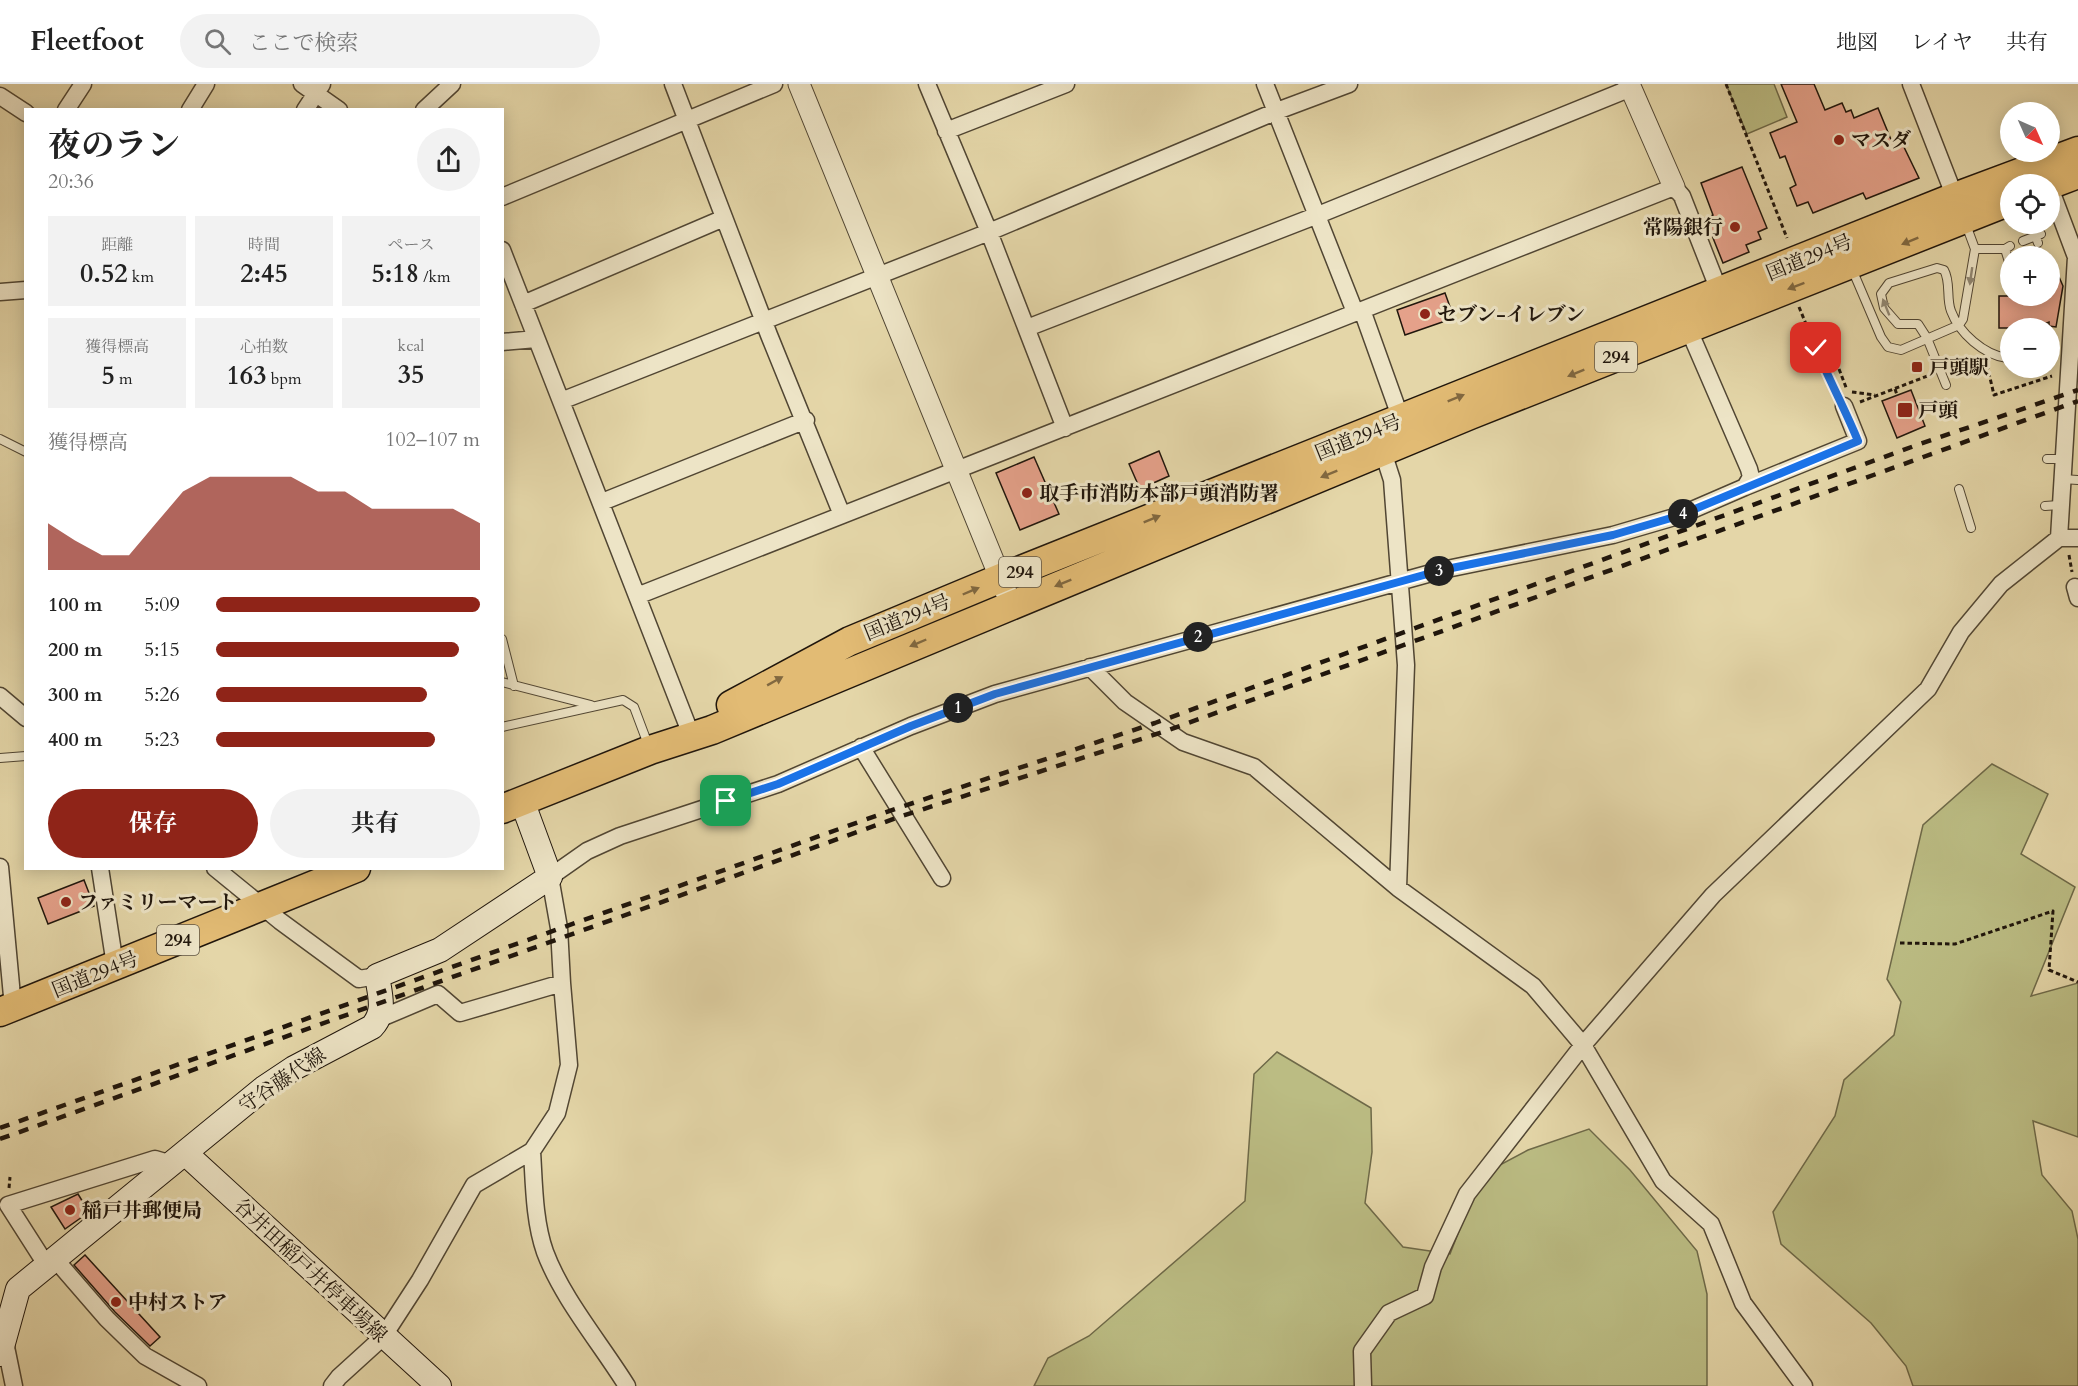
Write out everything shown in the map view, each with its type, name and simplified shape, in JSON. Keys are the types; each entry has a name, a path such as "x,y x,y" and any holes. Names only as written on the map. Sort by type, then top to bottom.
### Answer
{"highway":[{"name":"国道294号","path":"1006,591 1401,419 1684,318 1846,254 1960,208 2078,151"},
{"path":"2060,181 2078,174"},
{"name":"国道294号","path":"1960,208 2000,202"},
{"name":"国道294号","path":"512,805 690,732 850,641 1192,532 1383,452 1684,318 1720,293 1846,254"},
{"name":"国道294号","path":"6,1010 352,870"}],"main road":[{"path":"379,1018 382,1004 377,976 440,950 550,877 512,805"},
{"name":"守谷藤代線","path":"2,1348 9,1294 179,1159 264,1088 303,1062 372,1027 379,1018"},
{"name":"谷井田稲戸井停車場線","path":"179,1159 439,1386"}],"street":[{"path":"67,108 82,84"},
{"path":"191,108 206,84"},
{"path":"426,108 452,84"},
{"path":"673,84 842,515"},
{"path":"504,196 774,84"},
{"path":"799,84 1006,591"},
{"path":"927,84 989,232 1065,428"},
{"path":"946,131 1065,84"},
{"path":"1265,84 1401,419"},
{"path":"561,401 989,232 1276,111 1349,84"},
{"path":"1027,328 1318,215 1630,86 1674,187 1682,196 1720,293"},
{"path":"1917,86 1960,208"},
{"path":"306,108 313,87 337,108"},
{"path":"0,96 24,112"},
{"path":"637,596 1674,187"},
{"path":"1363,1386 1362,1351 1389,1313 1425,1296 1433,1267 1467,1194 1583,1045 1713,895 1928,689 1960,632 2001,584 2068,538 2052,505 2070,479 2064,451 2073,376 2076,258 2060,215"},
{"path":"523,304 724,218"},
{"path":"504,255 690,732"},
{"path":"0,292 24,290"},
{"path":"1684,318 1749,469 1751,477 1745,487"},
{"path":"504,342 536,339"},
{"path":"332,1386 383,1337 420,1280 474,1185 532,1151 557,1113 569,1065 559,928 550,877 587,851 620,836 778,784 861,747 995,694 1401,580 1613,535 1678,516 1858,441 1846,399"},
{"path":"602,502 806,420"},
{"path":"1383,452 1392,480 1406,665 1398,888"},
{"path":"1090,667 1125,702 1183,742 1254,767 1398,888 1533,986 1583,1045 1663,1181 1711,1224 1743,1304 1804,1386"},
{"path":"0,696 24,716"},
{"path":"861,747 942,878"},
{"path":"0,867 6,1010"},
{"path":"100,870 115,966"},
{"path":"217,870 262,907 359,980 377,976"},
{"path":"379,1018 438,994 460,1013 562,983"},
{"path":"532,1151 535,1196 544,1250 561,1287 627,1386"},
{"path":"179,1159 156,1159 8,1205 51,1262 145,1356 198,1386"},
{"path":"2,1348 14,1386"}],"lane":[{"path":"1846,254 1881,337 1888,347 1901,350 1959,325 1966,310 1975,249 1960,208"},
{"path":"2023,241 2038,237 2036,234"},
{"path":"1975,249 2000,248"},
{"path":"1946,385 1927,338 1918,324 1898,324 1884,308 1881,294 1889,283 1937,267 1944,270 1950,311 1959,325 1972,340 1995,356 2000,357"},
{"path":"0,439 24,451"},
{"path":"1959,489 1971,528"},
{"path":"504,647 514,686"},
{"path":"504,683 595,706"},
{"path":"504,727 623,699 634,707 650,750"},
{"path":"0,758 24,756"}],"path":[{"path":"1726,84 1787,238"},
{"path":"1797,302 1834,393 1846,399 1877,396"},
{"path":"1895,389 1897,395"},
{"path":"2068,538 2076,592"},
{"path":"1900,943 1955,944 2053,911 2049,970 2078,982"}],"green space":[{"path":"1726,84 1774,84 1787,117 1747,134"},
{"path":"1992,764 2048,794 2021,854 2075,887 2031,996 2078,983 2078,1137 2033,1121 2042,1175 2072,1211 2078,1239 2078,1386 1913,1386 1906,1366 1871,1323 1781,1244 1773,1212 1835,1116 1844,1080 1894,1035 1901,1002 1887,979 1923,825"},
{"path":"1277,1052 1371,1108 1372,1152 1365,1203 1403,1247 1450,1254 1481,1175 1528,1150 1589,1129 1630,1170 1697,1251 1707,1294 1707,1386 1034,1386 1048,1358 1089,1336 1245,1201 1254,1074"}],"building":[{"path":"1781,84 1814,84 1825,110 1842,103 1846,112 1851,110 1854,118 1878,108 1892,142 1900,139 1919,178 1866,199 1863,193 1813,213 1808,202 1797,206 1790,188 1796,185 1785,156 1780,158 1770,133 1797,122"},
{"path":"1742,167 1767,228 1758,232 1761,239 1746,245 1749,252 1723,263 1705,218 1713,215 1701,183"},
{"path":"2060,279 2063,286 2060,304"},
{"name":"セブン-イレブン","path":"1445,293 1454,318 1405,335 1397,310"},
{"path":"1999,296 2000,306 2060,306 2058,318 2000,318 1999,328"},
{"path":"1911,390 1925,426 1897,438 1882,401"},
{"path":"1159,451 1169,476 1140,489 1129,464"},
{"name":"取手市消防本部戸頭消防署","path":"1034,457 1059,514 1020,530 996,473"},
{"name":"ファミリーマート","path":"84,880 94,906 48,924 38,898"},
{"path":"78,1194 89,1212 65,1229 51,1207"},
{"name":"中村ストア","path":"85,1255 160,1337 150,1346 115,1312 74,1265"}],"railway":[{"path":"0,1128 898,808 1155,723 1917,445 2078,390"},
{"path":"0,1139 902,816 1166,731 2078,401"}],"place":[{"name":"マスダ","path":"1839,140"},
{"name":"常陽銀行","path":"1735,227"},
{"name":"セブン-イレブン","path":"1425,314"},
{"name":"戸頭駅","path":"1917,367"},
{"name":"戸頭","path":"1905,410"},
{"name":"取手市消防本部戸頭消防署","path":"1027,493"},
{"name":"ファミリーマート","path":"66,902"},
{"name":"稲戸井郵便局","path":"70,1210"},
{"name":"中村ストア","path":"116,1302"}],"route":[{"path":"726,801 778,784 911,726 995,694 1060,674 1442,570 1613,535 1678,516 1858,441 1844,406 1834,393 1816,348"}]}
